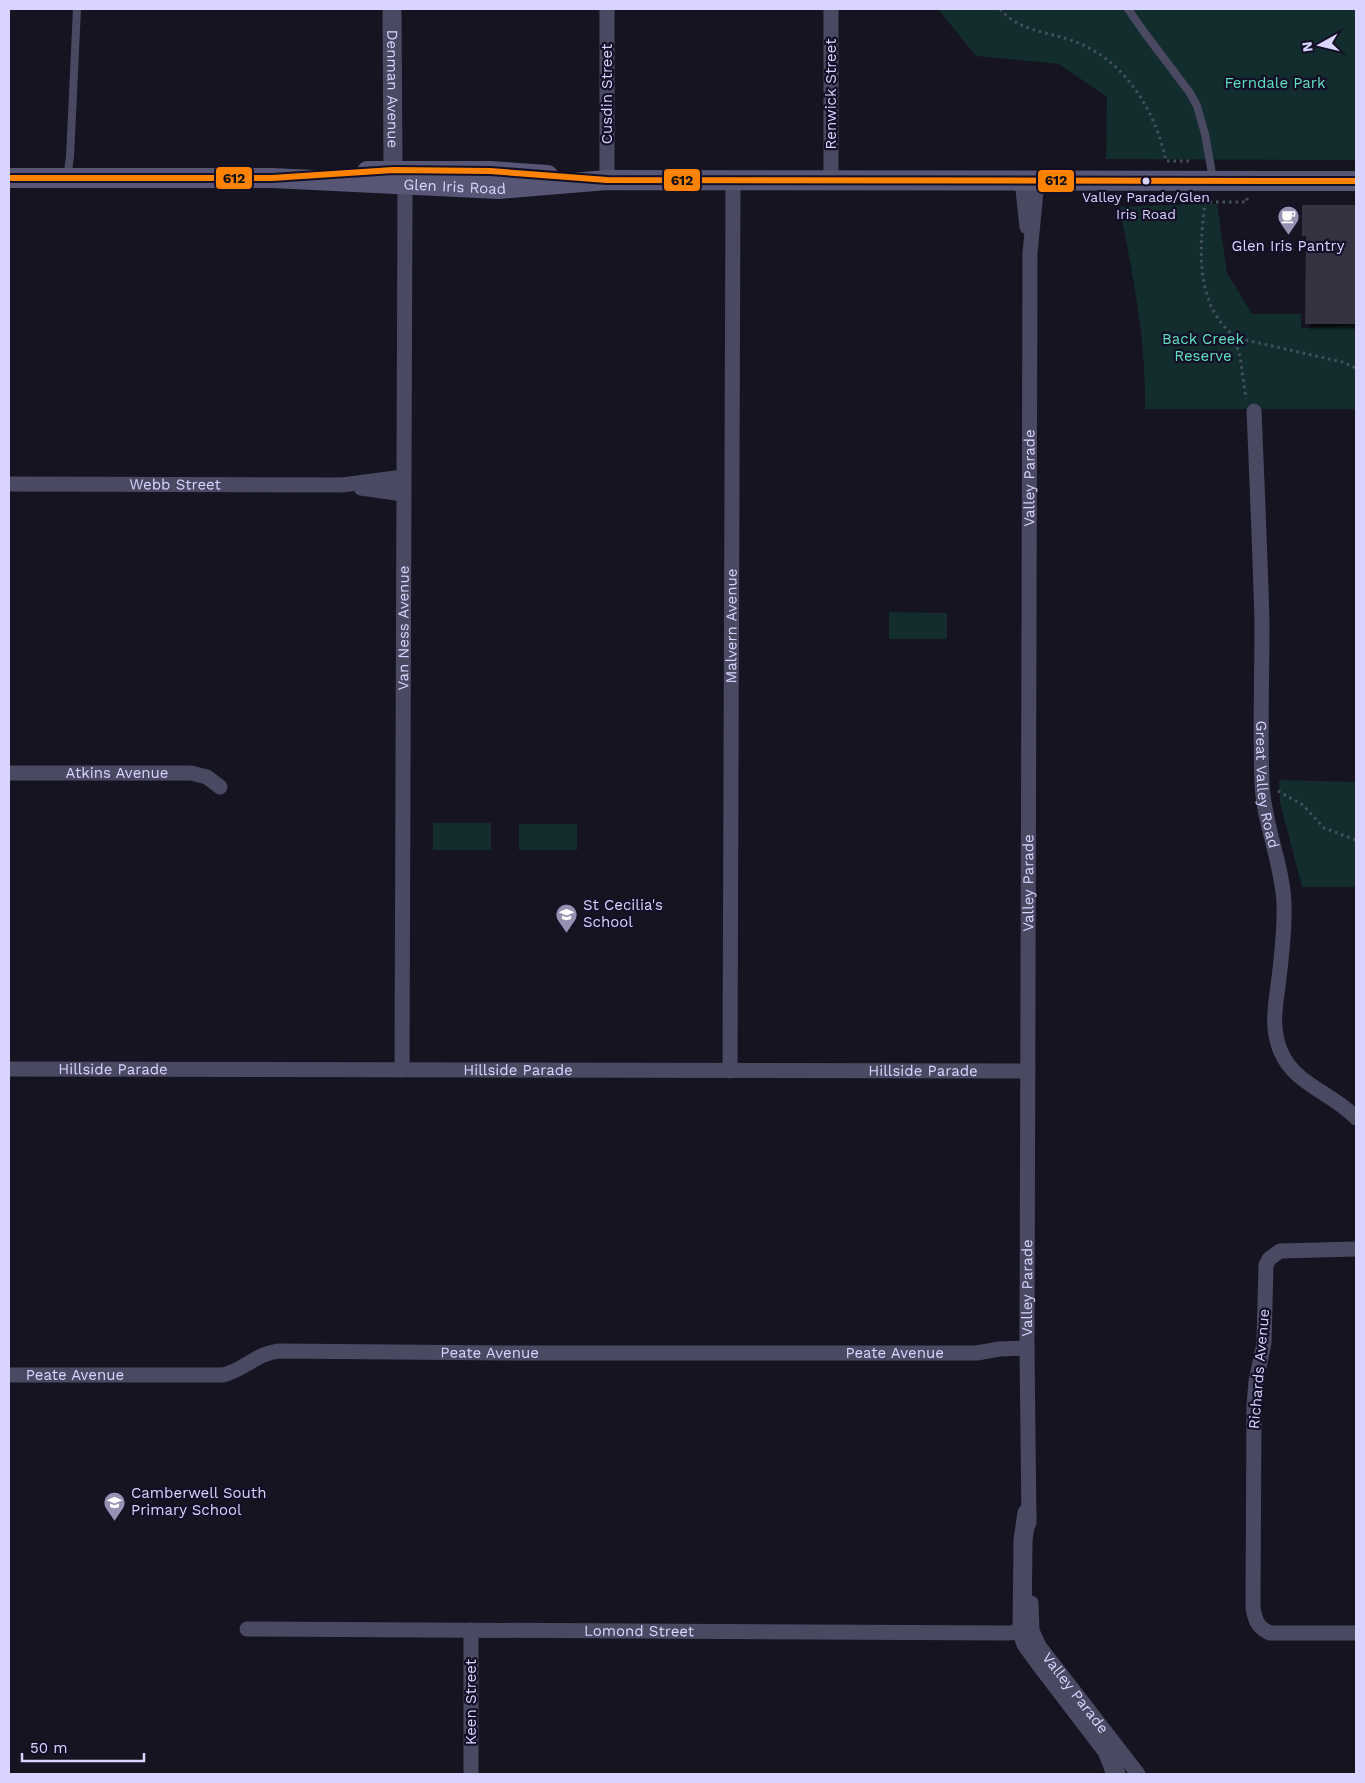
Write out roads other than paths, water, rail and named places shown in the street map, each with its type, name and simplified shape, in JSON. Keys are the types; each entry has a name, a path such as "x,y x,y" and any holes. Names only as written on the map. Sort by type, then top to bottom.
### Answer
{"main road":[{"name":"Glen Iris Road","path":"9,178 399,177 490,171 607,180 1356,182"},
{"name":"Glen Iris Road","path":"272,178 369,183 399,177 446,186 499,189 607,180"}],"street":[{"name":"Denman Avenue","path":"392,9 399,177"},
{"name":"Cusdin Street","path":"607,9 607,180"},
{"name":"Renwick Street","path":"831,9 831,180"},
{"name":"Van Ness Avenue","path":"399,177 404,477 402,1070"},
{"name":"Malvern Avenue","path":"730,1071 733,180"},
{"name":"Valley Parade","path":"1030,181 1027,1513 1023,1540 1026,1644 1107,1751 1116,1774"},
{"name":"Great Valley Road","path":"1254,411 1262,622 1262,784 1265,812 1284,896 1284,936 1274,1015 1277,1040 1280,1051 1292,1069 1312,1087 1344,1106 1356,1118"},
{"name":"Webb Street","path":"342,486 404,477"},
{"name":"Webb Street","path":"9,484 342,486 403,494"},
{"name":"Atkins Avenue","path":"9,773 191,773 207,777 220,787"},
{"name":"Hillside Parade","path":"9,1069 1028,1071"},
{"name":"Richards Avenue","path":"1356,1249 1280,1251 1269,1259 1266,1265 1265,1333 1254,1406 1253,1608 1254,1617 1260,1628 1274,1633 1356,1634"},
{"name":"Peate Avenue","path":"9,1375 223,1375 264,1354 279,1351 976,1353 999,1349 1027,1354"},
{"name":"Lomond Street","path":"247,1629 1027,1632"},
{"name":"Keen Street","path":"470,1630 471,1774"},
{"name":"Valley Parade","path":"1027,1632 1136,1774"}],"lane":[{"path":"67,178 70,157 77,9"},
{"path":"1128,9 1190,93 1197,106 1205,134 1213,181"}],"place":[{"name":"Valley Parade/Glen Iris Road","path":"1146,181"},
{"name":"Glen Iris Pantry","path":"1288,236"},
{"name":"St Cecilia's School","path":"567,933"},
{"name":"Camberwell South Primary School","path":"115,1521"}],"park label":[{"name":"Ferndale Park","path":"1275,83"},
{"name":"Back Creek Reserve","path":"1203,348"}]}
